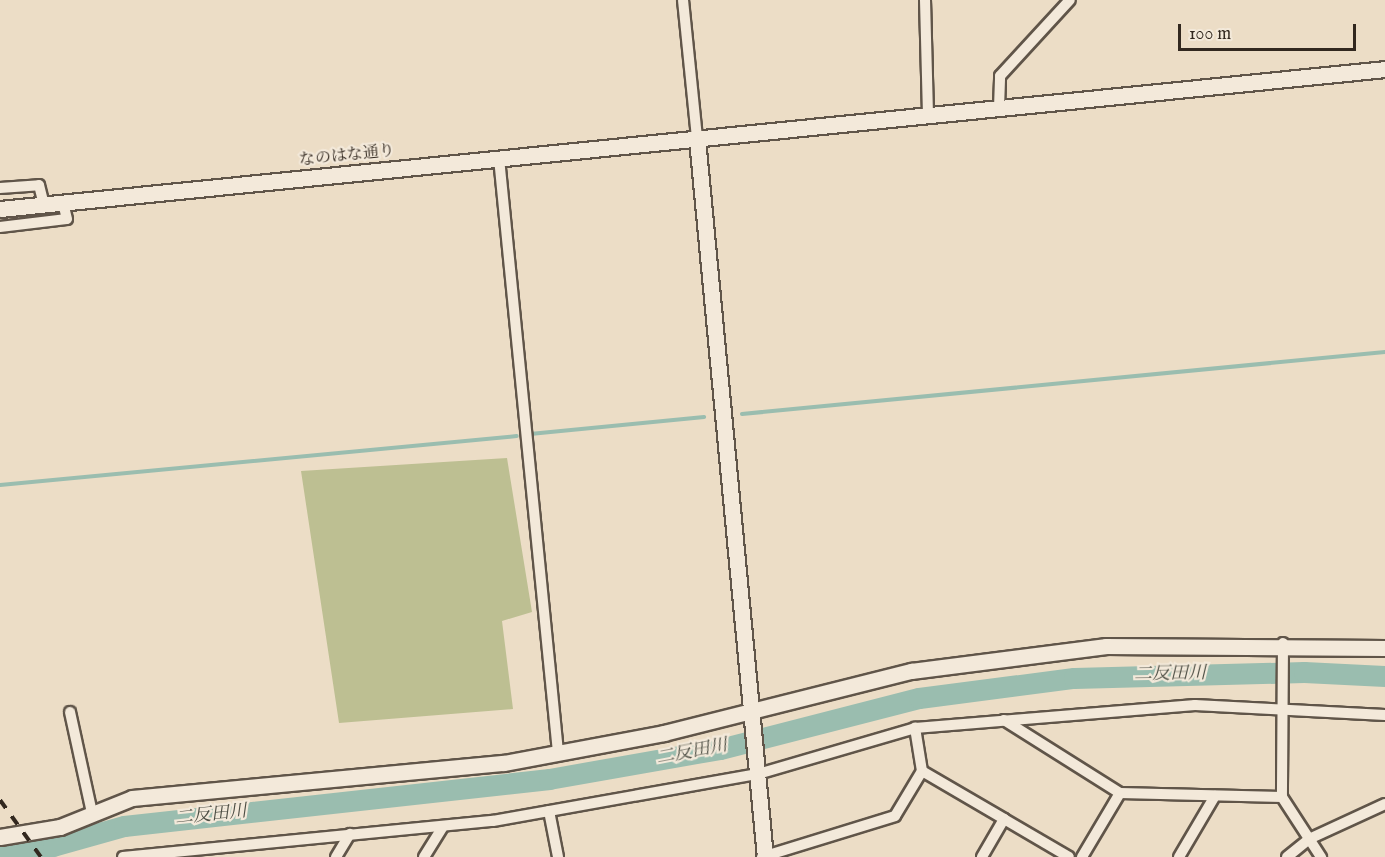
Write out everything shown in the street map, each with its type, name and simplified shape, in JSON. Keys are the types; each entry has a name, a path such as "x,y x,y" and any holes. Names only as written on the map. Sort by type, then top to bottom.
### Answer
{"street":[{"path":"683,0 753,709 764,857 895,816 922,771 915,728"},
{"path":"925,0 922,47 928,115"},
{"path":"999,108 1000,76 1071,0"},
{"name":"なのはな通り","path":"0,209 1385,69"},
{"path":"499,158 558,752"},
{"path":"0,188 39,185 44,205"},
{"path":"0,227 67,219 63,203"},
{"path":"1283,643 1282,797 1321,857"},
{"path":"0,837 60,826 132,798 504,763 753,709 875,678 1052,652 1283,643 1385,648"},
{"path":"123,857 443,826 549,811 758,768 915,728 1194,705 1283,706 1385,715"},
{"path":"70,712 92,813"},
{"path":"1004,720 1120,793 1282,797"},
{"path":"922,771 1069,857"},
{"path":"1082,857 1120,793"},
{"path":"1179,857 1215,796"},
{"path":"1287,857 1310,839 1385,804"},
{"path":"549,811 558,857"},
{"path":"982,857 1004,819"},
{"path":"424,857 443,826"},
{"path":"336,857 350,834"}],"green space":[{"path":"507,458 532,612 502,621 513,709 339,723 301,471"}],"waterway":[{"path":"742,414 1385,352"},
{"path":"530,434 704,417"},
{"path":"0,485 517,436"},
{"name":"二反田川","path":"0,853 53,846 124,826 549,779 720,749 919,698 1074,678 1304,672 1385,676"}],"railway":[{"path":"0,800 41,857"}]}
